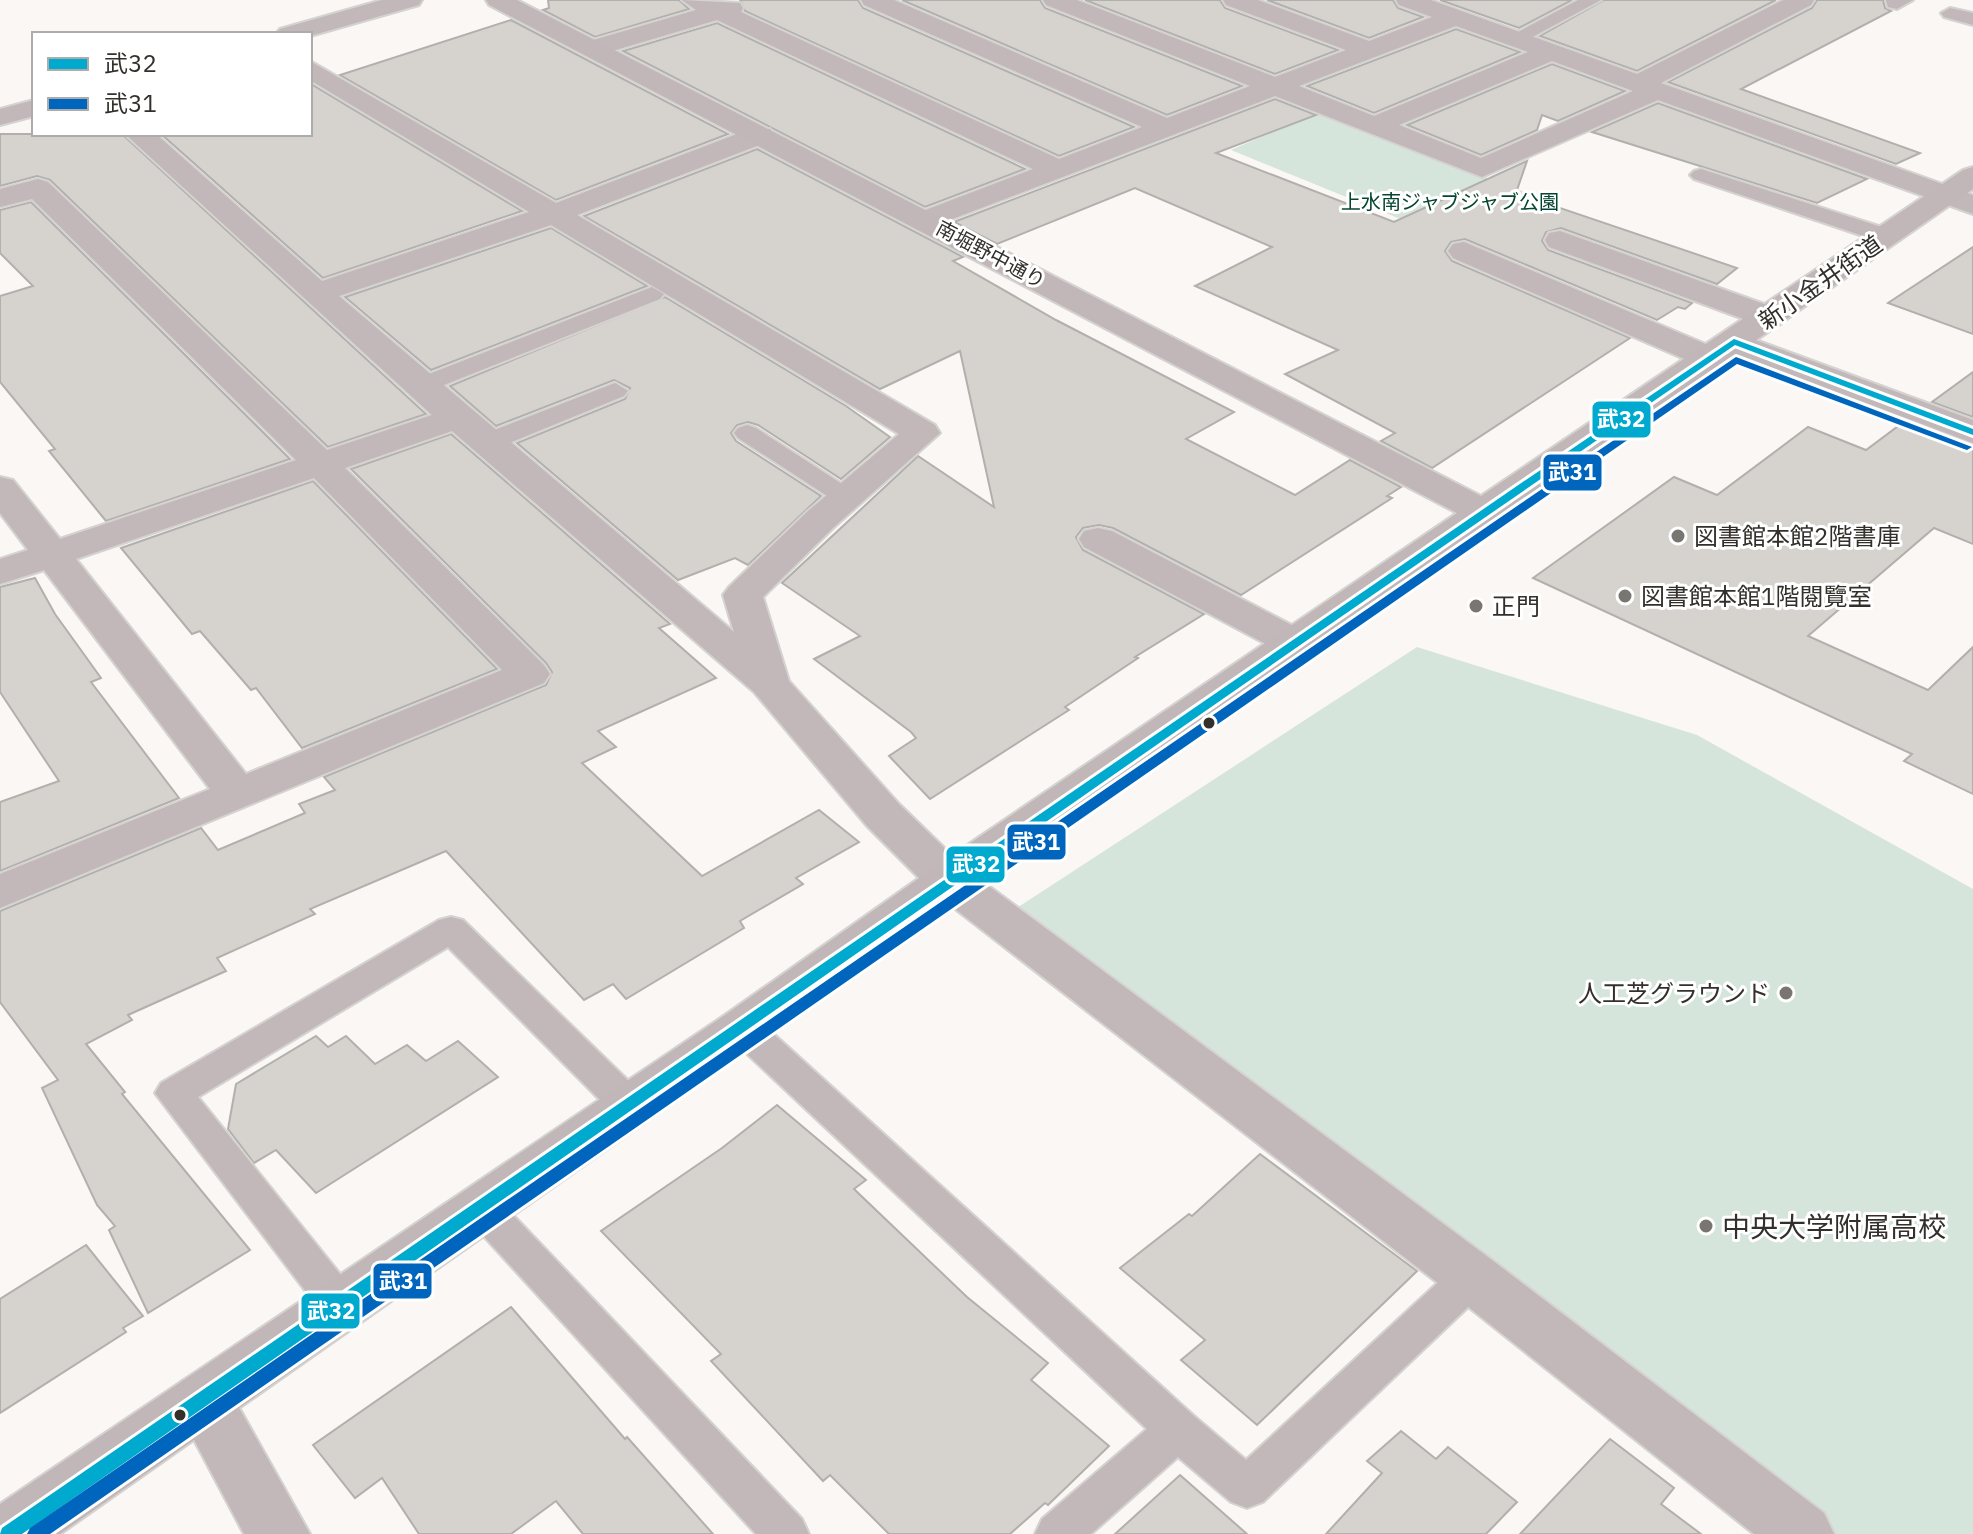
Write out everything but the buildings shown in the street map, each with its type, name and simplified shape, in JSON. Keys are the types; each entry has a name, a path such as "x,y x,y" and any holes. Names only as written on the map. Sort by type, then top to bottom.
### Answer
{"main road":[{"name":"南堀野中通り","path":"498,0 1483,512"},
{"name":"新小金井街道","path":"8,1534 743,1028 949,880 1293,642 1886,236 1959,200 1973,176"}],"street":[{"path":"296,32 410,0"},
{"path":"694,0 1057,169"},
{"path":"592,49 761,0"},
{"path":"873,0 1165,127"},
{"path":"1055,0 1482,168 1647,87 1802,0"},
{"path":"1235,0 1369,50"},
{"path":"1408,0 1959,200"},
{"path":"926,220 1456,17"},
{"path":"1373,126 1551,52"},
{"path":"312,70 922,433 743,595 769,683"},
{"path":"0,117 32,109"},
{"path":"318,293 556,213 760,135"},
{"path":"141,136 420,386 769,683 812,737 883,815 949,880 1472,1277 1802,1534"},
{"path":"0,198 38,188 322,465 529,674 0,892"},
{"path":"1560,240 1769,317"},
{"path":"1464,251 1722,350 1973,432"},
{"path":"0,572 457,418"},
{"path":"0,488 237,793"},
{"path":"1098,539 1293,642"},
{"path":"203,1400 278,1534"}],"lane":[{"path":"1514,39 1592,0"},
{"path":"1950,13 1973,19"},
{"path":"1701,175 1886,236"},
{"path":"420,386 652,294"},
{"path":"488,442 615,391"},
{"path":"536,393 560,411"},
{"path":"747,433 848,497"},
{"path":"341,1306 174,1093 451,929 630,1106"},
{"path":"743,1028 1178,1430 1247,1488 1472,1277"},
{"path":"482,1208 786,1534"},
{"path":"1058,1534 1178,1430"}],"green space":[{"name":"上水南ジャブジャブ公園","path":"1317,113 1535,196 1452,240 1231,150"},
{"name":"中央大学附属高校","path":"1417,647 1697,735 1973,889 1973,1534 1833,1534 1003,917"}],"transit line":[{"name":"武32","path":"8,1534 1734,342 1973,432"},
{"name":"武31","path":"36,1534 1736,360 1967,447"}],"place":[{"name":"図書館本館2階書庫","path":"1678,536"},
{"name":"図書館本館1階閱覽室","path":"1625,596"},
{"name":"正門","path":"1476,606"},
{"name":"人工芝グラウンド","path":"1786,993"},
{"name":"中央大学附属高校","path":"1706,1226"}]}
